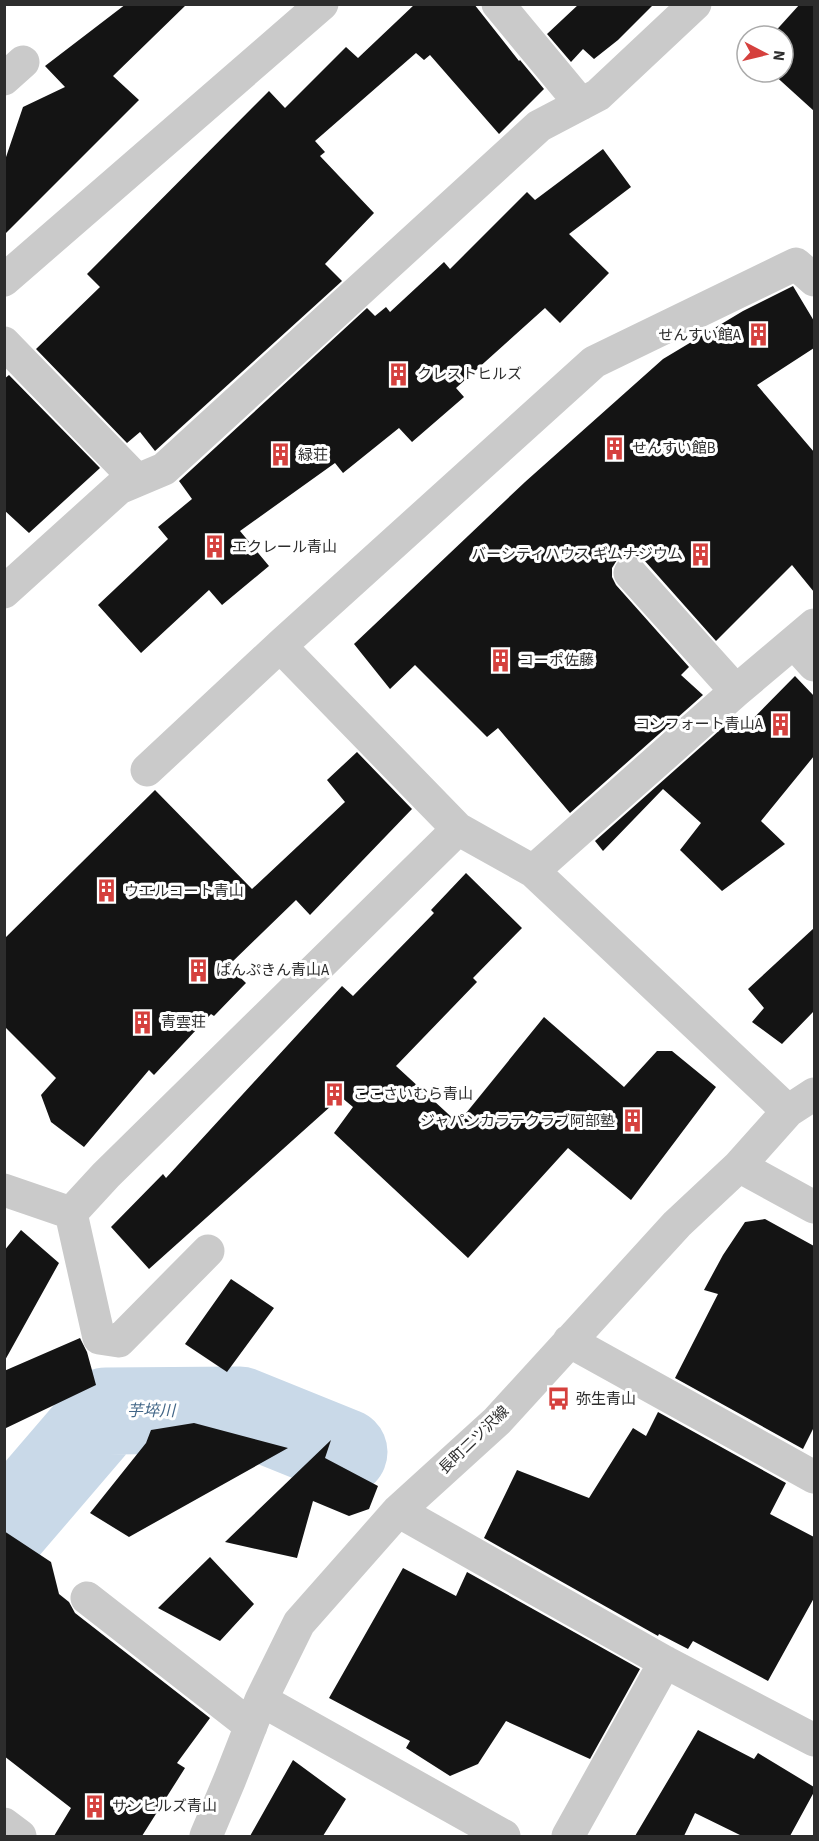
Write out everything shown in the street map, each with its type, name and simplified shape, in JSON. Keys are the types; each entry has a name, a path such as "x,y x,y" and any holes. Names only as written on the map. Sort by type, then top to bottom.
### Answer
{"street":[{"path":"4,280 322,4"},
{"path":"498,4 581,104"},
{"path":"4,592 119,488 164,469 539,126 598,95 695,4"},
{"path":"147,771 280,646 594,362 796,264 814,280"},
{"path":"4,343 137,480"},
{"path":"630,573 736,691"},
{"path":"533,871 736,691 808,644"},
{"path":"280,646 458,829 533,871 788,1111"},
{"path":"71,1213 106,1175 458,829"},
{"name":"長町二ツ沢線","path":"206,1836 256,1713 299,1623 398,1511 496,1421 677,1224 739,1166 788,1111 814,1094"},
{"path":"739,1166 814,1207"},
{"path":"4,1190 71,1213"},
{"path":"71,1213 99,1338 119,1341 208,1251"},
{"path":"569,1341 814,1478"},
{"path":"398,1511 665,1662 814,1740"},
{"path":"87,1598 256,1713 504,1836"},
{"path":"568,1836 665,1662"},
{"path":"4,1824 20,1836"}],"building":[{"path":"126,4 187,4 113,76 139,100 4,235 4,163 23,107 65,87 45,66"},
{"path":"415,4 474,4 544,89 499,134 430,55 424,60 416,53 315,141 325,152 320,156 374,213 325,264 342,281 155,451 140,432 127,443 36,349 100,287 87,274 269,91 285,108 346,47 358,58"},
{"path":"579,4 654,4 618,40 594,59 583,49 571,62 547,34"},
{"path":"800,4 814,4 814,111 784,84 795,84 795,24 782,24"},
{"path":"603,149 631,187 569,234 609,273 560,323 545,308 456,388 464,397 412,442 399,428 343,473 335,463 240,531 269,566 222,605 209,590 141,653 98,605 168,539 158,527 192,499 179,481 367,308 375,316 386,307 390,312 444,262 450,269 527,192 535,200"},
{"path":"793,286 814,321 814,348 757,385 814,452 814,592 792,565 716,641 644,560 635,555 627,555 617,560 612,568 612,577 616,585 689,667 681,675 703,695 570,813 498,728 487,737 415,665 390,689 354,644 525,482 663,359 743,311"},
{"path":"9,375 100,468 29,533 4,510 4,379"},
{"path":"795,676 814,696 814,756 761,821 785,844 722,891 680,850 701,823 663,789 603,851 595,841 730,721 741,731"},
{"path":"357,752 412,809 310,915 296,900 228,966 246,983 214,1016 211,1014 154,1075 149,1070 84,1147 51,1122 41,1095 56,1078 4,1026 4,939 155,790 252,889 345,802 327,780"},
{"path":"466,873 522,928 473,978 477,982 396,1066 458,1123 544,1017 624,1087 657,1051 672,1051 716,1087 631,1200 568,1148 468,1258 334,1133 353,1107 341,1097 149,1269 111,1227 163,1174 166,1178 342,986 353,996 434,913 431,910"},
{"path":"814,928 814,1011 782,1044 752,1022 764,1008 748,989"},
{"path":"765,1219 814,1246 814,1427 803,1449 675,1378 718,1294 704,1290 723,1255 745,1222"},
{"path":"21,1230 59,1263 4,1362 4,1251"},
{"path":"231,1279 274,1308 227,1372 185,1344"},
{"path":"80,1338 87,1352 96,1385 4,1429 4,1371"},
{"path":"658,1412 786,1483 770,1514 814,1537 814,1598 768,1681 693,1641 688,1649 659,1634 658,1636 484,1538 517,1470 589,1498 633,1428 646,1436"},
{"path":"194,1423 288,1448 129,1537 90,1513 146,1443 151,1430"},
{"path":"331,1440 325,1458 378,1486 369,1509 349,1516 313,1501 297,1558 225,1542"},
{"path":"4,1531 51,1562 59,1594 69,1602 75,1613 210,1718 177,1763 185,1768 142,1836 54,1836 71,1808 4,1756"},
{"path":"210,1557 254,1604 220,1641 158,1608"},
{"path":"403,1568 456,1596 467,1572 640,1669 590,1759 506,1721 478,1764 450,1776 406,1748 410,1741 329,1698"},
{"path":"698,1730 754,1759 758,1753 814,1787 814,1792 790,1836 742,1836 695,1813 684,1836 635,1836"},
{"path":"293,1760 346,1799 323,1836 250,1836"}],"waterway":[{"name":"芋埣川","path":"4,1530 106,1411 240,1410 344,1452"}],"place":[{"name":"せんすい館A","path":"759,335"},
{"name":"クレストヒルズ","path":"399,374"},
{"name":"せんすい館B","path":"614,448"},
{"name":"緑荘","path":"280,455"},
{"name":"エクレール青山","path":"214,547"},
{"name":"バーシティハウス ギムナジウム","path":"701,554"},
{"name":"コーポ佐藤","path":"501,660"},
{"name":"コンフォート青山A","path":"781,724"},
{"name":"ウエルコート青山","path":"106,891"},
{"name":"ぱんぷきん青山A","path":"198,970"},
{"name":"青雲荘","path":"143,1022"},
{"name":"ここさいむら青山","path":"335,1094"},
{"name":"ジャパンカラテクラブ阿部塾","path":"633,1121"},
{"name":"弥生青山","path":"558,1399"},
{"name":"サンヒルズ青山","path":"94,1806"}]}
